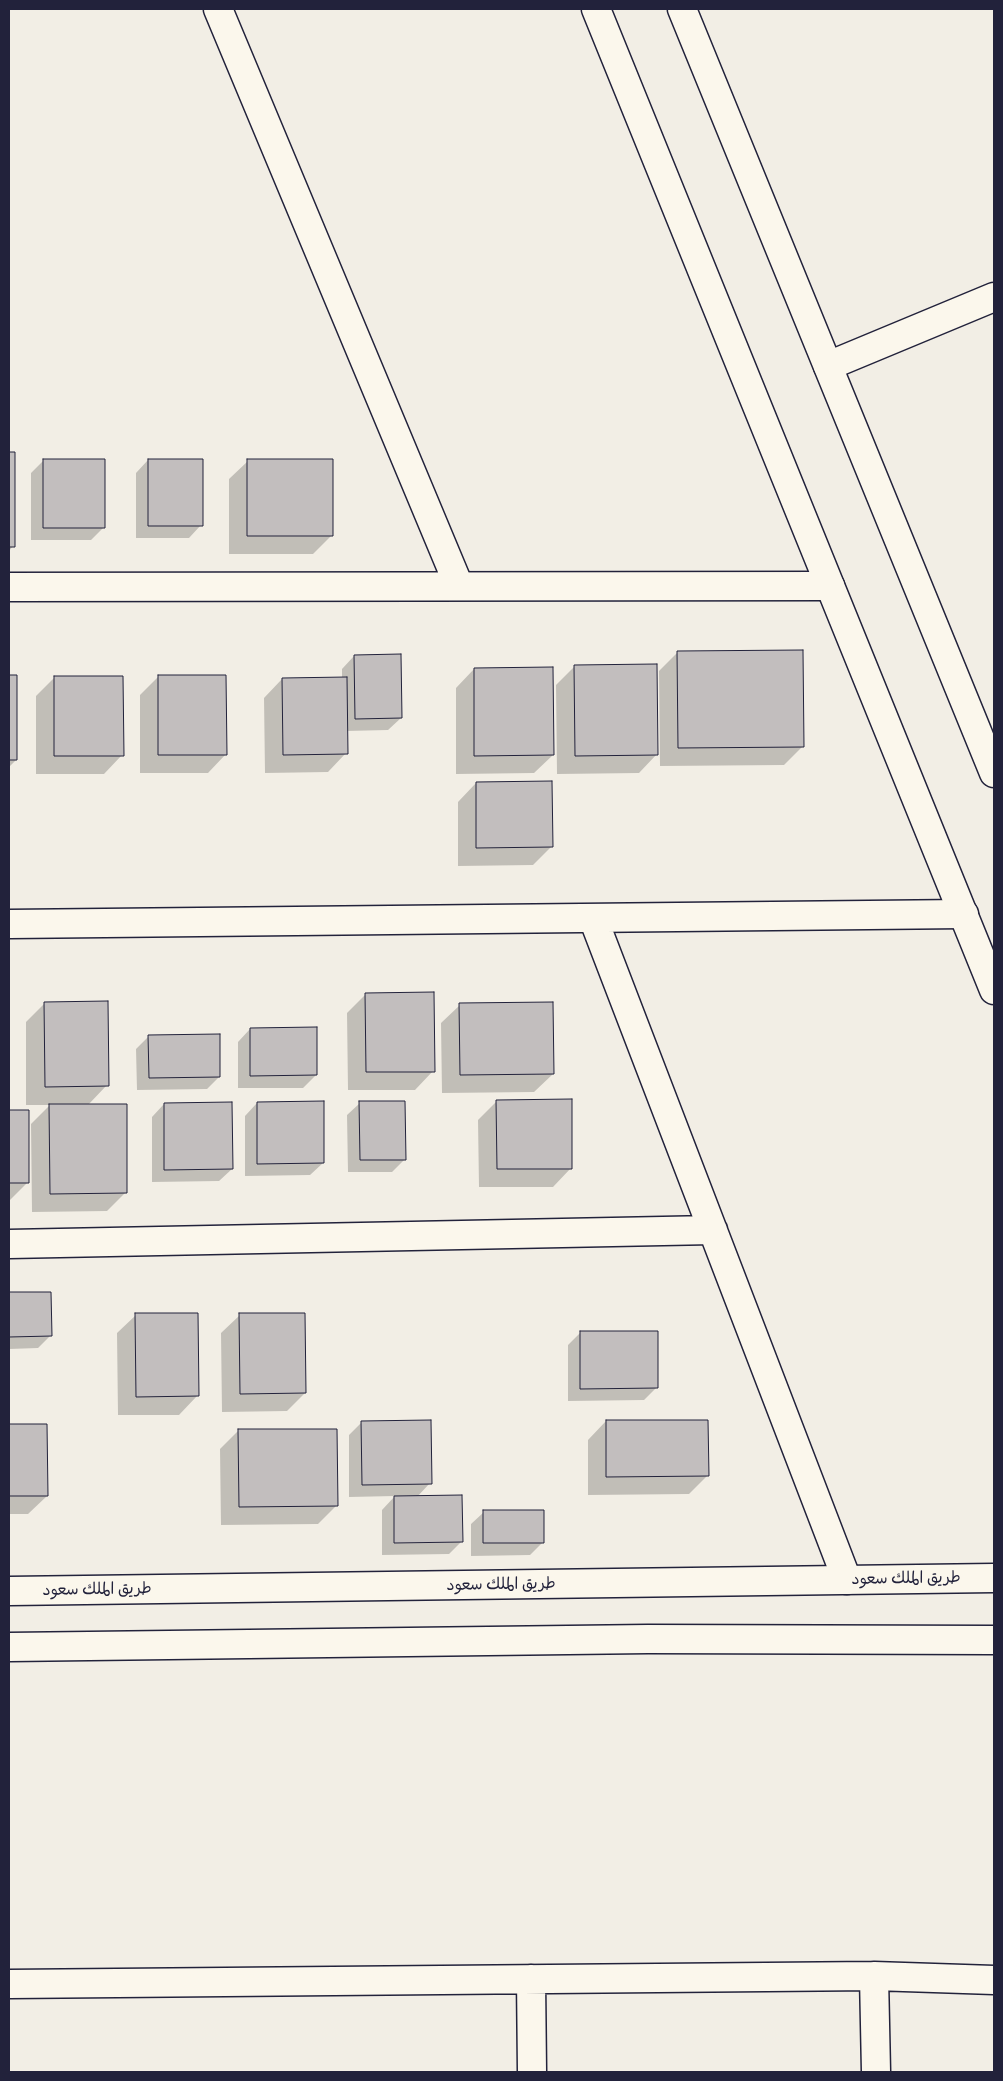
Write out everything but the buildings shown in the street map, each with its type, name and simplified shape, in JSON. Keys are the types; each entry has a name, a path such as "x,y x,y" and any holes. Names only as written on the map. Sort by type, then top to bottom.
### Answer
{"street":[{"path":"218,9 458,586"},
{"path":"596,9 994,990"},
{"path":"682,9 994,773"},
{"path":"828,366 994,297"},
{"path":"9,587 830,586"},
{"path":"9,924 964,914"},
{"path":"593,918 847,1580"},
{"path":"9,1244 713,1230"},
{"name":"طريق الملك سعود","path":"9,1591 994,1578"},
{"path":"9,1647 648,1639 994,1640"},
{"path":"874,1976 876,2072"},
{"path":"9,1984 874,1976 994,1980"},
{"path":"531,1979 532,2072"}]}
